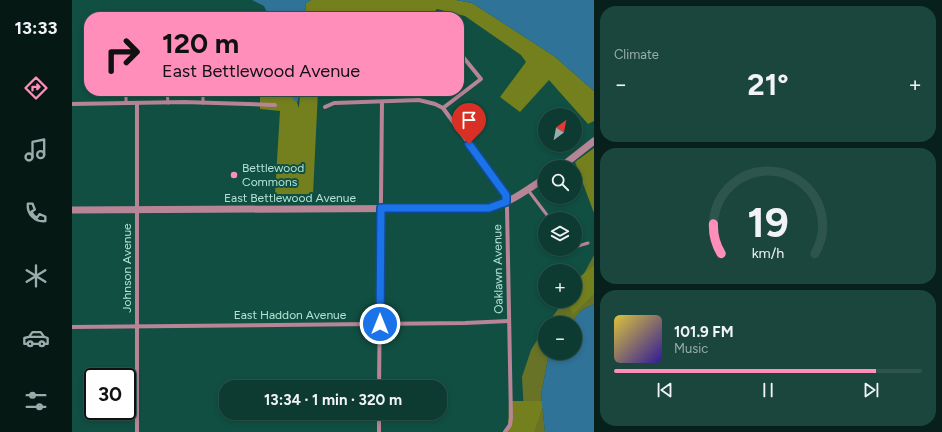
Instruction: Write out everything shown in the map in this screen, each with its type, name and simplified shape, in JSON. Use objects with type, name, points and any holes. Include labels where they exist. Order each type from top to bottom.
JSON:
[{"type":"street","points":[[464,58],[481,79],[464,92]]},
{"type":"street","points":[[443,108],[459,96]]},
{"type":"street","name":"Oaklawn Avenue","points":[[382,102],[419,100],[439,105],[443,108],[506,195],[511,418],[510,425],[506,431]]},
{"type":"street","points":[[325,107],[334,103],[382,102],[379,380]]},
{"type":"street","name":"Johnson Avenue","points":[[137,103],[137,432]]},
{"type":"street","points":[[72,104],[203,103],[275,105]]},
{"type":"street","points":[[570,160],[594,141]]},
{"type":"street","name":"East Bettlewood Avenue","points":[[72,210],[489,208],[506,202],[538,183]]},
{"type":"street","name":"East Haddon Avenue","points":[[72,327],[137,325],[465,323],[509,321]]},
{"type":"street","points":[[379,420],[379,432]]},
{"type":"lane","points":[[126,96],[126,104]]},
{"type":"lane","points":[[167,96],[168,103]]},
{"type":"lane","points":[[203,96],[203,103]]},
{"type":"lane","points":[[528,190],[545,212]]},
{"type":"lane","points":[[582,245],[588,243]]},
{"type":"green space","points":[[311,0],[456,0],[472,3],[554,56],[594,91],[594,121],[588,124],[582,117],[582,108],[574,108],[549,80],[520,112],[500,97],[526,62],[521,55],[464,16],[464,12],[449,12],[437,9],[434,12],[305,12],[306,3]]},
{"type":"green space","points":[[260,96],[295,96],[299,108],[300,96],[318,96],[313,194],[275,194],[280,111],[260,109]]},
{"type":"green space","points":[[594,148],[594,213],[582,181],[582,160],[578,160]]},
{"type":"green space","points":[[594,255],[594,304],[582,310],[577,316],[553,316],[559,308],[582,308],[582,277]]},
{"type":"green space","points":[[594,265],[594,294],[582,305],[582,275]]},
{"type":"green space","points":[[570,308],[579,308],[573,314]]},
{"type":"green space","points":[[538,338],[538,360],[548,360],[541,395],[545,432],[525,432],[522,377],[531,350]]},
{"type":"green space","points":[[509,401],[545,401],[534,432],[508,432]]},
{"type":"water","points":[[252,0],[311,0],[306,3],[305,12],[267,12],[264,6]]},
{"type":"water","points":[[456,0],[594,0],[594,91],[554,56],[472,3]]},
{"type":"water","points":[[291,96],[299,96],[298,102]]},
{"type":"water","points":[[594,304],[594,432],[545,432],[541,395],[548,360],[582,360],[582,316],[577,316],[582,310]]},
{"type":"place","name":"Bettlewood Commons","points":[[234,175]]},
{"type":"route","points":[[380,324],[381,208],[489,208],[506,202],[506,195],[469,144]]}]
